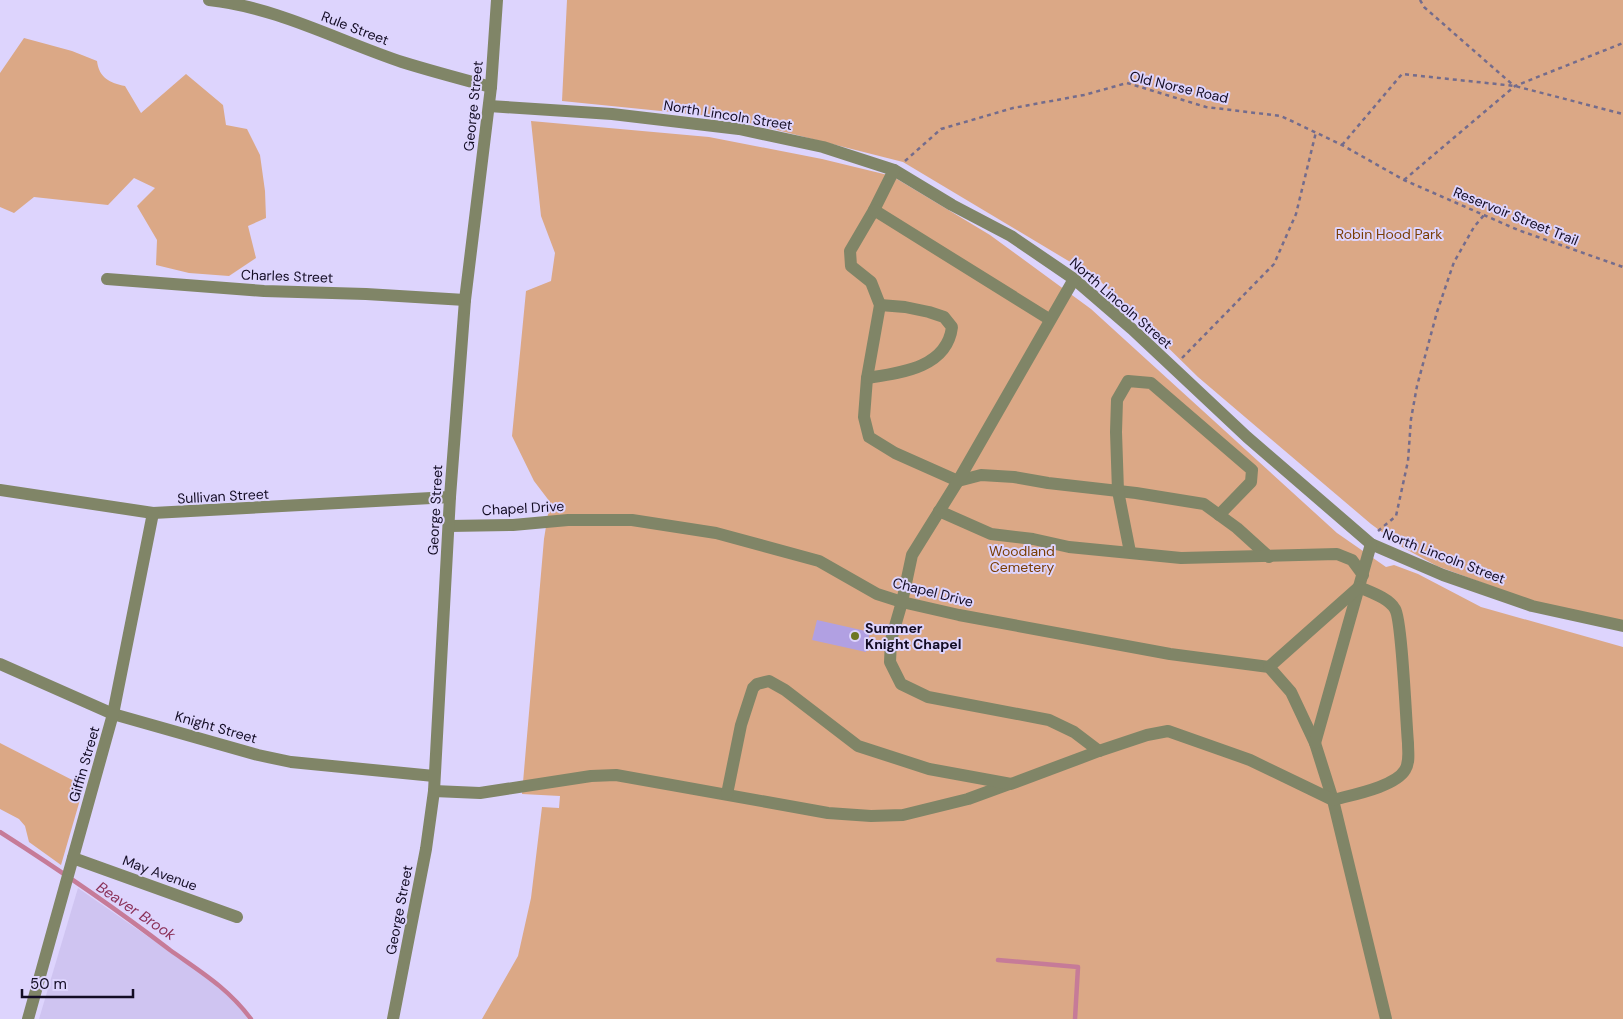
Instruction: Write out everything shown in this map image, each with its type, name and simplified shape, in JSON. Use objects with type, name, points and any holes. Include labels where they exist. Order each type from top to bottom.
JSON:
[{"type":"street","name":"Rule Street","points":[[209,0],[235,2],[318,30],[402,62],[491,87]]},
{"type":"street","name":"George Street","points":[[393,1019],[426,849],[434,790],[450,497],[465,300],[489,106],[497,0]]},
{"type":"street","name":"North Lincoln Street","points":[[489,106],[612,114],[739,129],[823,147],[894,170],[952,206],[1011,236],[1074,279],[1247,437],[1371,544],[1443,575],[1532,606],[1623,626]]},
{"type":"street","points":[[894,170],[874,210],[850,251],[851,266],[871,282],[880,305],[866,378],[864,417],[869,437],[895,453],[958,481],[981,476],[1014,477],[1204,504],[1238,528],[1269,557]]},
{"type":"street","points":[[874,210],[1050,319]]},
{"type":"street","name":"Charles Street","points":[[108,279],[264,291],[366,294],[465,300]]},
{"type":"street","points":[[1074,279],[958,481],[912,555],[902,602],[891,640],[890,662],[901,684],[928,697],[1049,720],[1074,732],[1099,751]]},
{"type":"street","points":[[866,378],[900,373],[929,361],[943,353],[950,340],[952,327],[944,317],[905,306],[880,305]]},
{"type":"street","points":[[1130,552],[1118,491],[1116,432],[1117,400],[1128,381],[1151,383],[1252,470],[1251,482],[1219,515]]},
{"type":"street","name":"Sullivan Street","points":[[0,490],[153,513],[450,497]]},
{"type":"street","points":[[434,790],[480,793],[591,776],[616,775],[828,812],[871,816],[903,815],[968,799],[1099,751],[1147,736],[1168,732],[1250,760],[1333,800],[1398,779],[1405,770],[1408,760],[1396,610],[1361,581],[1352,560],[1337,554],[1180,558],[1069,547],[1032,539],[991,534],[939,511]]},
{"type":"street","name":"Giffin Street","points":[[28,1019],[113,714],[153,513]]},
{"type":"street","name":"Chapel Drive","points":[[449,526],[514,525],[568,520],[632,520],[716,533],[820,561],[877,594],[902,602],[959,615],[1170,654],[1269,667]]},
{"type":"street","points":[[1315,743],[1371,544]]},
{"type":"street","points":[[1361,581],[1269,667],[1291,692],[1315,743],[1333,800],[1386,1019]]},
{"type":"street","name":"Knight Street","points":[[0,664],[113,714],[292,762],[434,776]]},
{"type":"street","points":[[727,794],[741,725],[753,688],[757,684],[769,681],[785,690],[858,746],[930,768],[1011,784]]},
{"type":"street","name":"May Avenue","points":[[72,864],[237,917]]},
{"type":"path","points":[[1420,0],[1424,7],[1515,86]]},
{"type":"path","points":[[1404,180],[1515,86],[1623,43]]},
{"type":"path","points":[[1342,145],[1402,74],[1515,86],[1623,114]]},
{"type":"path","name":"Old Norse Road","points":[[894,170],[941,129],[1013,108],[1084,95],[1127,82],[1206,107],[1281,116],[1342,145],[1404,180]]},
{"type":"path","points":[[1170,366],[1185,356],[1274,264],[1296,214],[1316,132]]},
{"type":"path","name":"Reservoir Street Trail","points":[[1404,180],[1518,230],[1623,267]]},
{"type":"path","points":[[1371,544],[1378,531],[1396,516],[1408,461],[1411,418],[1417,386],[1436,312],[1454,262],[1474,227],[1484,215]]},
{"type":"shaded area","points":[[78,888],[209,979],[238,1005],[248,1019],[39,1019]]},
{"type":"green space","name":"Robin Hood Park","points":[[567,0],[1623,0],[1623,628],[1534,602],[1437,566],[1402,547],[1371,524],[1198,377],[1097,278],[903,162],[730,118],[562,101]]},
{"type":"green space","points":[[24,38],[72,51],[97,61],[100,72],[106,79],[125,86],[141,113],[186,74],[223,105],[226,125],[247,129],[260,155],[265,191],[266,218],[248,226],[256,258],[229,276],[189,273],[156,265],[157,240],[137,206],[155,188],[134,178],[108,205],[34,197],[14,213],[0,207],[0,73]]},
{"type":"green space","name":"Woodland Cemetery","points":[[531,121],[709,137],[822,159],[892,176],[990,235],[1091,309],[1337,533],[1386,567],[1394,565],[1418,574],[1481,607],[1623,647],[1623,1019],[482,1019],[518,956],[531,898],[542,807],[559,808],[560,796],[522,794],[544,539],[550,502],[534,481],[512,436],[526,291],[551,281],[555,253],[541,216]]},
{"type":"green space","points":[[0,743],[84,786],[61,865],[29,842],[25,826],[19,819],[0,809]]},
{"type":"building","points":[[817,620],[870,632],[866,652],[812,640]]},
{"type":"waterway","name":"Beaver Brook","points":[[0,832],[86,889],[203,973],[233,998],[251,1019]]},
{"type":"waterway","points":[[998,960],[1078,967],[1075,1019]]},
{"type":"place","name":"Summer Knight Chapel","points":[[855,636]]}]
